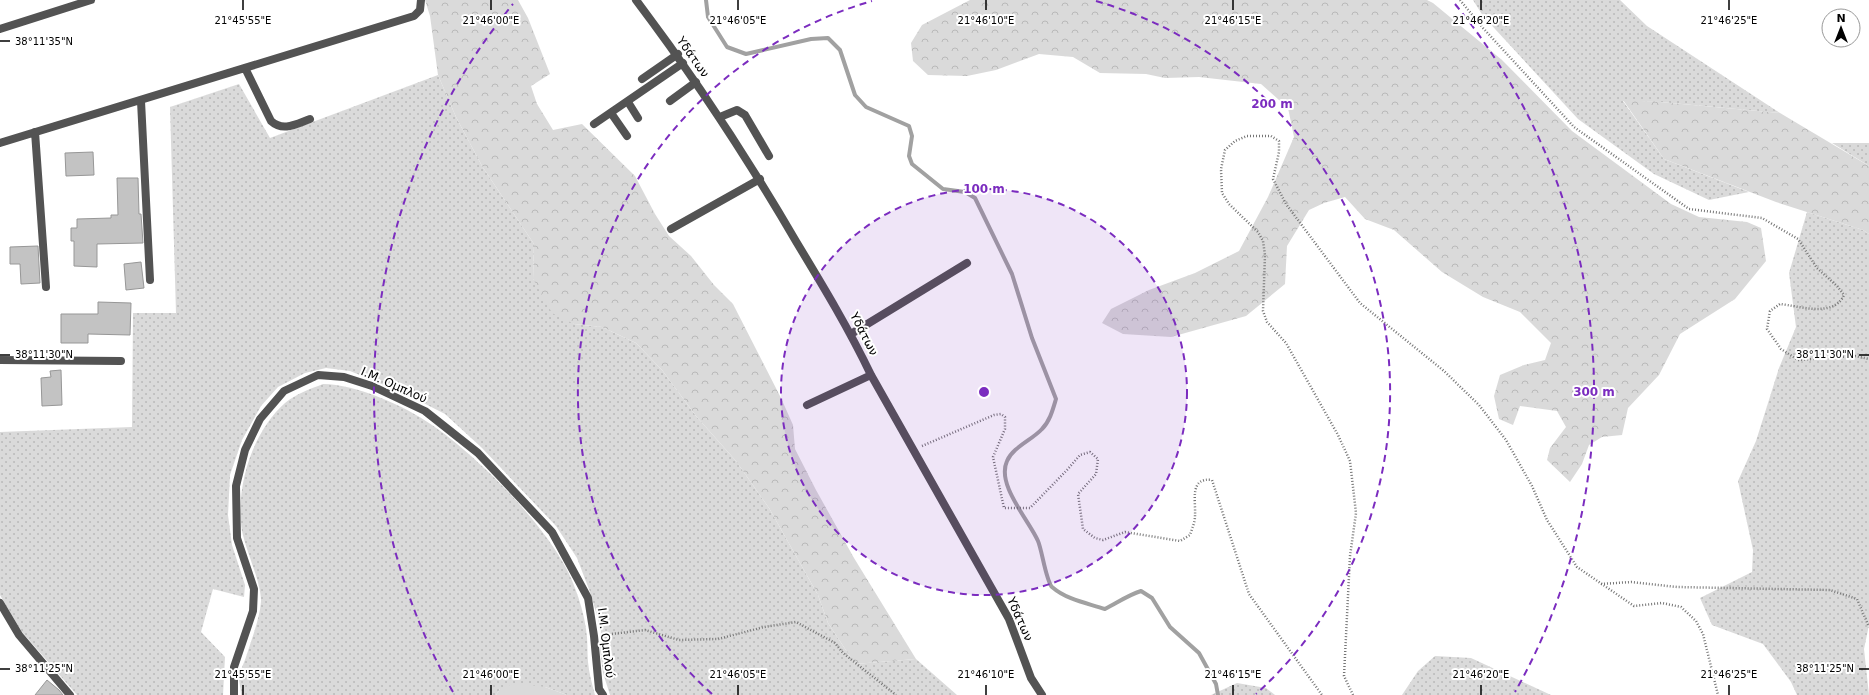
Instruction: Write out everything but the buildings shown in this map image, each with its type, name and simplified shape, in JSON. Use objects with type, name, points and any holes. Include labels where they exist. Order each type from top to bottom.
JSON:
[{"type":"street","points":[[0,29],[91,0]]},
{"type":"street","points":[[0,143],[414,16],[420,10],[420,0]]},
{"type":"street","name":"Υδάτων","points":[[636,0],[678,54],[760,179],[851,334],[871,375],[1009,619],[1031,678],[1042,695]]},
{"type":"street","points":[[642,79],[678,54]]},
{"type":"street","points":[[594,124],[683,63]]},
{"type":"street","points":[[245,68],[271,121],[277,126],[286,127],[310,119]]},
{"type":"street","points":[[670,101],[696,82]]},
{"type":"street","points":[[141,101],[150,280]]},
{"type":"street","points":[[628,102],[638,118]]},
{"type":"street","points":[[720,118],[737,110],[745,115],[769,156]]},
{"type":"street","points":[[611,113],[627,136]]},
{"type":"street","points":[[35,132],[46,287]]},
{"type":"street","points":[[671,229],[760,179]]},
{"type":"street","points":[[851,334],[967,263]]},
{"type":"street","points":[[0,360],[121,361]]},
{"type":"street","name":"Ι.Μ. Ομπλού","points":[[234,695],[234,667],[253,611],[254,589],[237,538],[236,486],[245,450],[260,419],[284,390],[318,375],[344,377],[372,386],[425,411],[478,453],[552,532],[588,598],[594,636],[599,689],[603,695]]},
{"type":"street","points":[[807,405],[871,375]]},
{"type":"street","points":[[0,603],[19,635],[70,695]]},
{"type":"path","points":[[1460,0],[1483,28],[1574,127],[1676,200],[1689,209],[1762,218],[1798,239],[1817,268],[1837,286],[1844,295],[1842,300],[1832,307],[1813,309],[1780,304],[1770,312],[1766,329],[1781,349],[1798,360],[1856,356],[1869,359]]},
{"type":"path","points":[[1353,695],[1344,676],[1350,556],[1356,513],[1350,462],[1338,435],[1286,343],[1267,322],[1263,311],[1266,255],[1263,241],[1258,232],[1229,204],[1222,193],[1221,169],[1225,150],[1235,141],[1247,136],[1271,136],[1279,141],[1279,152],[1273,179],[1286,204],[1360,303],[1444,371],[1479,405],[1506,440],[1532,486],[1547,520],[1576,567],[1634,606],[1662,603],[1681,607],[1696,621],[1703,634],[1718,695]]},
{"type":"path","points":[[914,449],[994,415],[1001,414],[1005,417],[1005,429],[993,457],[1004,508],[1030,508],[1080,455],[1090,452],[1098,459],[1096,474],[1078,494],[1083,528],[1095,538],[1103,540],[1125,532],[1180,541],[1190,535],[1195,518],[1195,491],[1199,482],[1204,479],[1212,480],[1249,594],[1322,695]]},
{"type":"path","points":[[1601,584],[1631,582],[1677,587],[1830,590],[1857,599],[1869,627]]},
{"type":"path","points":[[594,636],[645,630],[679,640],[718,639],[764,627],[796,622],[835,643],[843,653],[896,695]]},
{"type":"green space","points":[[425,0],[518,0],[528,18],[550,74],[531,86],[537,104],[553,130],[582,124],[635,176],[655,214],[669,236],[691,256],[714,285],[733,304],[781,398],[793,425],[795,449],[816,490],[854,558],[916,659],[855,664],[828,623],[818,595],[769,508],[736,461],[696,416],[662,370],[636,343],[602,327],[574,324],[552,313],[533,279],[534,244],[482,166],[456,117],[438,75],[430,16]]},
{"type":"green space","points":[[970,0],[1427,0],[1433,3],[1502,60],[1572,131],[1671,204],[1699,217],[1747,222],[1761,228],[1766,261],[1735,299],[1680,334],[1659,375],[1628,408],[1622,435],[1602,437],[1589,445],[1582,464],[1570,482],[1547,460],[1550,448],[1566,427],[1557,411],[1520,406],[1513,425],[1499,419],[1494,396],[1500,375],[1524,365],[1545,360],[1551,343],[1520,312],[1483,297],[1442,272],[1394,230],[1365,219],[1345,197],[1324,203],[1309,210],[1287,246],[1285,284],[1246,316],[1171,337],[1123,334],[1102,323],[1111,309],[1149,290],[1195,273],[1239,251],[1268,197],[1294,137],[1288,108],[1261,84],[1199,77],[1165,78],[1146,74],[1100,73],[1073,57],[1039,54],[996,70],[967,76],[928,75],[913,61],[911,43],[922,25]]},
{"type":"green space","points":[[1473,0],[1620,0],[1647,26],[1780,113],[1660,102],[1623,101],[1664,159],[1749,192],[1709,200],[1654,174],[1578,119],[1483,16]]},
{"type":"green space","points":[[438,75],[456,117],[482,166],[534,244],[533,279],[574,324],[602,327],[636,343],[662,370],[696,416],[736,461],[769,508],[818,595],[828,623],[855,664],[916,659],[957,695],[610,695],[603,673],[600,650],[601,629],[590,592],[577,558],[556,526],[482,448],[445,414],[404,393],[350,371],[326,368],[305,373],[278,387],[261,406],[242,440],[230,475],[228,515],[232,545],[245,585],[244,597],[213,589],[201,632],[225,657],[223,695],[77,695],[22,632],[0,595],[0,432],[132,427],[133,313],[176,313],[170,107],[239,84],[270,138]]},
{"type":"green space","points":[[1623,100],[1780,113],[1869,166],[1869,234],[1863,230],[1776,202],[1664,159]]},
{"type":"green space","points":[[1832,143],[1869,143],[1869,166]]},
{"type":"green space","points":[[1807,212],[1863,230],[1869,234],[1869,625],[1864,649],[1869,695],[1797,695],[1791,682],[1763,644],[1712,625],[1700,598],[1752,572],[1753,550],[1738,481],[1756,441],[1779,368],[1796,327],[1789,273]]},
{"type":"green space","points":[[323,384],[350,388],[380,397],[421,418],[451,439],[472,457],[514,499],[552,545],[566,567],[575,588],[582,608],[585,624],[588,666],[595,695],[567,695],[545,687],[500,689],[496,695],[241,695],[239,677],[240,672],[255,629],[261,601],[259,585],[242,531],[240,514],[241,497],[248,462],[263,429],[273,415],[285,403],[294,397]]},
{"type":"green space","points":[[1435,656],[1471,658],[1551,695],[1402,695],[1418,671]]},
{"type":"green space","points":[[515,683],[545,687],[567,695],[496,695],[500,689]]},
{"type":"green space","points":[[1237,683],[1266,688],[1275,695],[1211,695]]},
{"type":"waterway","points":[[706,0],[708,17],[727,47],[746,54],[811,39],[828,38],[840,50],[855,95],[866,107],[909,126],[912,136],[909,156],[912,164],[943,189],[965,192],[975,198],[1012,274],[1032,338],[1056,399],[1051,415],[1045,426],[1010,456],[1005,470],[1006,481],[1015,502],[1038,541],[1050,584],[1064,595],[1105,609],[1141,591],[1152,598],[1170,627],[1199,653],[1216,684],[1218,695]]}]
